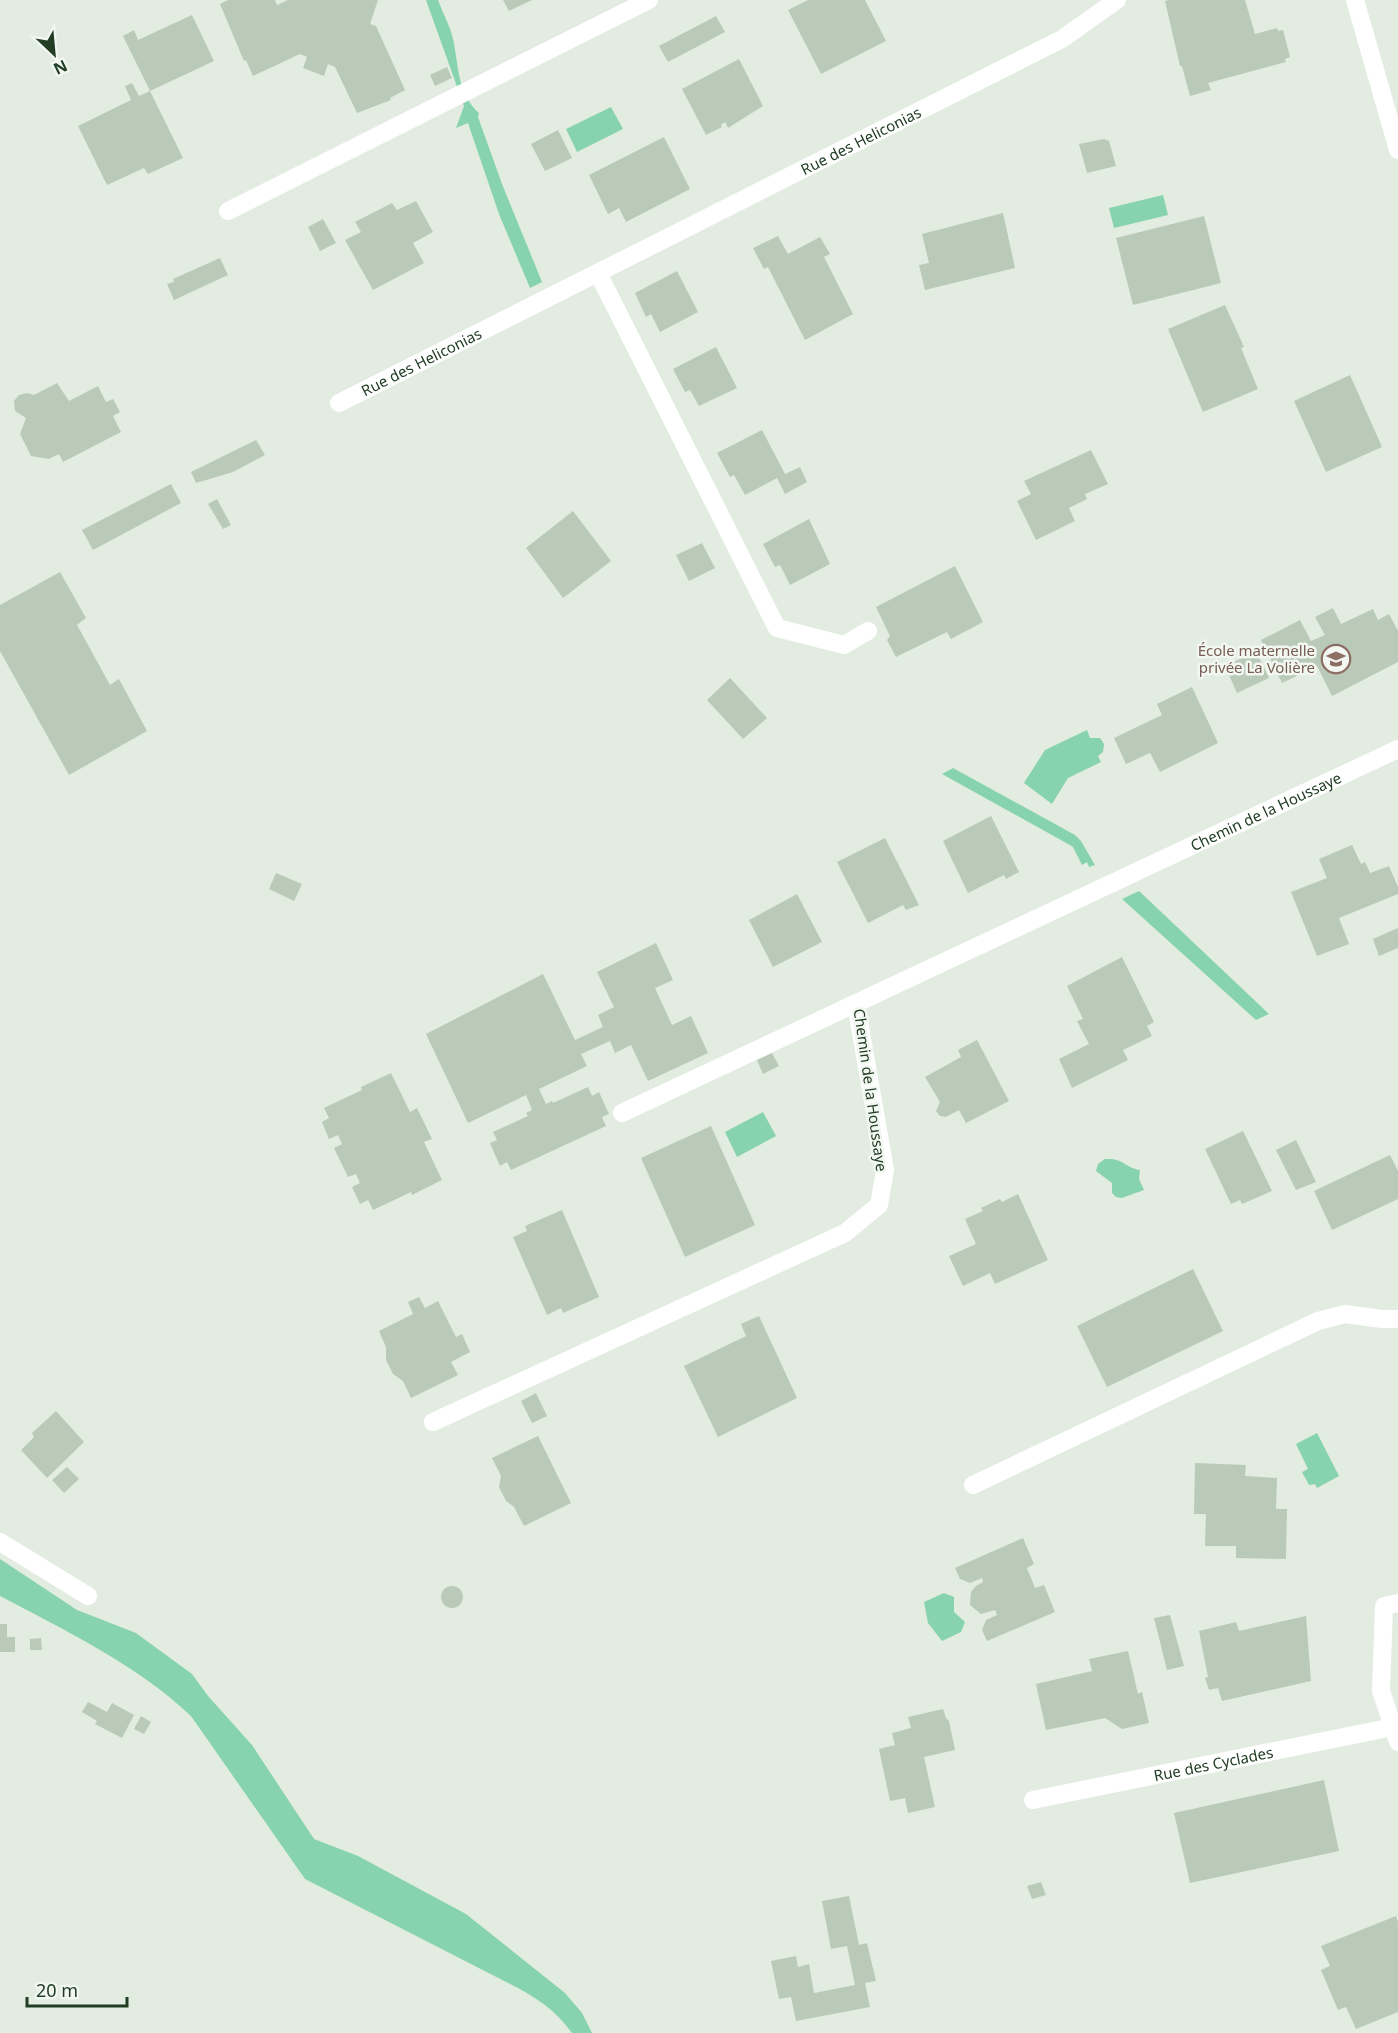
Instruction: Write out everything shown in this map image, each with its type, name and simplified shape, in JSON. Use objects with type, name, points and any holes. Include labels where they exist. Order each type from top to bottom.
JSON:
[{"type":"street","points":[[228,211],[453,99],[629,5],[649,0]]},
{"type":"street","name":"Rue des Heliconias","points":[[339,403],[1062,39],[1117,0]]},
{"type":"street","points":[[1355,0],[1398,150]]},
{"type":"street","points":[[598,273],[777,628],[844,645],[868,631]]},
{"type":"street","name":"Chemin de la Houssaye","points":[[433,1422],[845,1233],[879,1206],[885,1170],[856,1004],[1398,749]]},
{"type":"street","points":[[622,1113],[856,1004]]},
{"type":"street","points":[[973,1485],[1318,1321],[1346,1314],[1398,1319]]},
{"type":"street","points":[[0,1542],[88,1596]]},
{"type":"street","name":"Rue des Cyclades","points":[[1033,1800],[1396,1735],[1381,1691],[1384,1606],[1398,1603]]},
{"type":"shaded area","points":[[426,0],[438,0],[453,38],[463,90],[479,113],[478,117],[502,184],[542,282],[530,288],[499,214],[468,123],[456,128],[464,106]]},
{"type":"shaded area","points":[[611,107],[623,129],[577,152],[566,129]]},
{"type":"shaded area","points":[[1163,195],[1168,215],[1114,228],[1109,208]]},
{"type":"shaded area","points":[[1087,730],[1090,738],[1100,738],[1104,744],[1103,752],[1098,756],[1101,762],[1068,778],[1052,804],[1024,783],[1045,750]]},
{"type":"shaded area","points":[[953,768],[1075,835],[1095,865],[1089,867],[1087,862],[1082,865],[1073,847],[942,774]]},
{"type":"shaded area","points":[[1139,891],[1269,1014],[1256,1020],[1122,899]]},
{"type":"shaded area","points":[[763,1112],[776,1136],[737,1157],[725,1132]]},
{"type":"shaded area","points":[[1105,1159],[1120,1161],[1140,1170],[1139,1179],[1144,1190],[1122,1198],[1116,1197],[1112,1193],[1112,1183],[1096,1171],[1098,1164]]},
{"type":"shaded area","points":[[1317,1433],[1339,1476],[1317,1488],[1315,1484],[1309,1485],[1302,1472],[1308,1469],[1296,1444]]},
{"type":"shaded area","points":[[0,1559],[77,1610],[136,1633],[192,1674],[208,1696],[252,1745],[314,1839],[358,1856],[466,1914],[565,1993],[582,2013],[592,2033],[572,2033],[541,2002],[518,1988],[305,1879],[191,1716],[170,1697],[124,1664],[0,1596]]},
{"type":"shaded area","points":[[944,1593],[954,1597],[954,1612],[965,1622],[961,1632],[942,1641],[928,1623],[924,1602]]},
{"type":"building","points":[[228,0],[275,0],[277,5],[288,0],[378,0],[370,24],[376,26],[405,90],[390,98],[391,100],[357,113],[335,67],[328,64],[324,76],[303,68],[307,57],[300,54],[253,76],[246,60],[244,61],[220,4]]},
{"type":"building","points":[[503,0],[532,0],[509,11]]},
{"type":"building","points":[[808,0],[865,0],[886,41],[821,74],[788,10]]},
{"type":"building","points":[[1245,0],[1255,34],[1277,28],[1278,31],[1283,30],[1290,57],[1285,59],[1286,62],[1208,83],[1211,90],[1190,96],[1182,66],[1180,66],[1165,1]]},
{"type":"building","points":[[192,15],[214,61],[150,91],[123,36],[134,30],[138,40]]},
{"type":"building","points":[[716,16],[725,32],[668,62],[659,46]]},
{"type":"building","points":[[739,59],[763,106],[728,128],[725,122],[721,125],[722,127],[706,135],[682,89]]},
{"type":"building","points":[[447,67],[452,78],[435,86],[430,75]]},
{"type":"building","points":[[132,83],[139,96],[150,91],[183,158],[148,174],[144,168],[107,185],[78,126],[131,100],[125,86]]},
{"type":"building","points":[[558,130],[572,158],[545,171],[531,144]]},
{"type":"building","points":[[664,137],[690,189],[626,222],[619,208],[608,214],[589,175]]},
{"type":"building","points":[[1104,139],[1109,141],[1116,166],[1087,173],[1079,144]]},
{"type":"building","points":[[416,201],[433,232],[413,243],[424,263],[373,290],[345,240],[361,232],[355,222],[392,203],[397,210]]},
{"type":"building","points":[[1003,213],[1015,268],[925,290],[919,265],[929,263],[922,234]]},
{"type":"building","points":[[1204,216],[1221,283],[1133,305],[1116,238]]},
{"type":"building","points":[[323,219],[336,243],[320,251],[308,227]]},
{"type":"building","points":[[778,236],[788,254],[820,237],[830,254],[824,257],[853,314],[805,340],[768,267],[764,269],[753,248]]},
{"type":"building","points":[[220,258],[228,275],[174,300],[167,284],[174,282],[173,279]]},
{"type":"building","points":[[677,271],[698,312],[660,332],[651,314],[646,317],[635,293]]},
{"type":"building","points":[[1225,305],[1244,347],[1241,348],[1258,389],[1203,412],[1168,329]]},
{"type":"building","points":[[716,347],[737,388],[699,406],[690,390],[685,392],[673,369]]},
{"type":"building","points":[[1350,375],[1382,447],[1326,472],[1294,401]]},
{"type":"building","points":[[57,383],[69,401],[98,386],[106,402],[113,399],[120,412],[113,416],[121,432],[63,462],[59,454],[49,459],[31,456],[20,434],[26,418],[15,411],[14,401],[19,395],[27,393],[34,395]]},
{"type":"building","points":[[762,430],[785,474],[800,467],[807,482],[785,494],[777,478],[745,495],[734,475],[730,477],[717,453]]},
{"type":"building","points":[[256,440],[265,455],[233,472],[196,483],[191,472]]},
{"type":"building","points":[[1091,450],[1108,484],[1085,494],[1087,499],[1069,508],[1075,521],[1036,540],[1017,501],[1031,494],[1024,481]]},
{"type":"building","points":[[171,484],[181,503],[93,550],[82,530]]},
{"type":"building","points":[[217,499],[231,525],[223,529],[208,504]]},
{"type":"building","points":[[573,511],[611,561],[563,598],[526,548]]},
{"type":"building","points":[[809,519],[830,564],[790,585],[780,565],[775,567],[763,544]]},
{"type":"building","points":[[702,543],[715,568],[689,581],[676,555]]},
{"type":"building","points":[[955,566],[983,622],[951,639],[947,632],[896,657],[887,640],[890,636],[876,607]]},
{"type":"building","points":[[60,572],[86,618],[77,625],[110,685],[119,679],[147,731],[69,775],[0,651],[0,605]]},
{"type":"building","points":[[1333,608],[1341,624],[1373,609],[1378,620],[1389,614],[1398,631],[1398,662],[1332,696],[1317,666],[1282,683],[1261,640],[1300,620],[1311,641],[1325,635],[1315,617]]},
{"type":"building","points":[[1256,651],[1269,678],[1237,693],[1225,666]]},
{"type":"building","points":[[730,678],[767,718],[743,739],[707,700]]},
{"type":"building","points":[[1192,687],[1218,743],[1160,772],[1150,753],[1126,764],[1114,738],[1162,715],[1157,704]]},
{"type":"building","points":[[991,816],[1019,872],[1006,879],[1004,875],[968,893],[943,841]]},
{"type":"building","points":[[885,838],[919,905],[906,910],[903,905],[868,923],[837,862]]},
{"type":"building","points":[[1352,845],[1361,864],[1365,862],[1370,873],[1389,866],[1398,887],[1398,894],[1339,918],[1349,944],[1317,956],[1291,892],[1327,878],[1319,859]]},
{"type":"building","points":[[276,873],[302,884],[294,901],[269,889]]},
{"type":"building","points":[[797,894],[822,942],[773,967],[749,920]]},
{"type":"building","points":[[1398,928],[1398,948],[1379,956],[1373,939]]},
{"type":"building","points":[[656,943],[673,980],[655,988],[672,1025],[691,1016],[708,1053],[648,1081],[631,1045],[615,1053],[610,1041],[581,1054],[587,1066],[539,1089],[546,1104],[588,1087],[592,1096],[599,1092],[609,1114],[602,1117],[606,1126],[511,1170],[507,1162],[500,1166],[490,1143],[497,1140],[493,1132],[528,1116],[526,1113],[532,1110],[526,1095],[468,1123],[426,1034],[543,974],[575,1040],[603,1027],[598,1015],[614,1007],[597,972]]},
{"type":"building","points":[[1122,957],[1154,1022],[1147,1026],[1152,1036],[1123,1050],[1128,1060],[1072,1088],[1059,1059],[1089,1044],[1077,1021],[1083,1019],[1067,986]]},
{"type":"building","points":[[977,1040],[1009,1101],[966,1123],[959,1110],[946,1117],[940,1116],[936,1111],[940,1102],[925,1077],[961,1057],[958,1050]]},
{"type":"building","points":[[772,1053],[779,1066],[763,1074],[757,1060]]},
{"type":"building","points":[[391,1073],[410,1112],[417,1108],[432,1139],[424,1142],[442,1180],[373,1210],[368,1200],[360,1204],[352,1187],[360,1183],[356,1174],[348,1177],[334,1148],[342,1144],[338,1135],[329,1139],[322,1122],[329,1118],[324,1108]]},
{"type":"building","points":[[711,1126],[755,1225],[685,1257],[641,1158]]},
{"type":"building","points":[[1243,1131],[1272,1191],[1242,1204],[1240,1200],[1231,1204],[1205,1149]]},
{"type":"building","points":[[1296,1140],[1316,1182],[1296,1190],[1276,1150]]},
{"type":"building","points":[[1390,1155],[1398,1171],[1398,1199],[1332,1230],[1314,1191]]},
{"type":"building","points":[[1018,1194],[1048,1260],[995,1284],[990,1273],[963,1286],[949,1256],[976,1244],[965,1219],[983,1211],[981,1208],[1000,1199],[1002,1202]]},
{"type":"building","points":[[562,1210],[599,1297],[563,1313],[561,1308],[547,1315],[513,1237],[527,1231],[525,1226]]},
{"type":"building","points":[[1193,1269],[1223,1331],[1107,1387],[1077,1326]]},
{"type":"building","points":[[419,1297],[425,1308],[438,1301],[456,1337],[462,1334],[470,1352],[451,1362],[458,1375],[411,1398],[403,1381],[393,1374],[386,1360],[386,1347],[379,1331],[413,1314],[408,1302]]},
{"type":"building","points":[[759,1316],[797,1398],[718,1437],[684,1366],[746,1336],[741,1324]]},
{"type":"building","points":[[536,1393],[547,1416],[532,1423],[521,1401]]},
{"type":"building","points":[[56,1411],[84,1442],[47,1478],[21,1450],[34,1437],[32,1433]]},
{"type":"building","points":[[538,1436],[571,1503],[524,1526],[514,1507],[506,1501],[499,1487],[501,1476],[492,1458]]},
{"type":"building","points":[[1195,1463],[1246,1465],[1245,1476],[1277,1478],[1276,1509],[1287,1509],[1286,1559],[1236,1558],[1236,1546],[1205,1546],[1206,1514],[1194,1514]]},
{"type":"building","points":[[67,1467],[79,1479],[64,1493],[52,1480]]},
{"type":"building","points":[[1023,1538],[1034,1564],[1027,1568],[1035,1588],[1044,1585],[1055,1612],[987,1641],[982,1630],[986,1620],[997,1615],[995,1610],[981,1614],[970,1605],[971,1592],[983,1582],[982,1578],[970,1583],[960,1579],[955,1568]]},
{"type":"building","points":[[452,1586],[462,1593],[463,1597],[456,1607],[452,1608],[442,1601],[441,1597],[448,1587]]},
{"type":"building","points":[[1170,1615],[1184,1666],[1167,1670],[1154,1618]]},
{"type":"building","points":[[1306,1616],[1311,1681],[1222,1701],[1218,1688],[1209,1690],[1205,1678],[1208,1677],[1199,1631],[1236,1622],[1239,1631]]},
{"type":"building","points":[[0,1624],[7,1624],[7,1637],[15,1637],[15,1652],[0,1652]]},
{"type":"building","points":[[41,1638],[42,1650],[30,1650],[30,1639]]},
{"type":"building","points":[[1128,1651],[1138,1694],[1142,1692],[1149,1723],[1122,1729],[1105,1718],[1046,1730],[1036,1684],[1092,1671],[1089,1659]]},
{"type":"building","points":[[88,1702],[107,1712],[112,1703],[134,1715],[122,1738],[95,1724],[97,1721],[82,1712]]},
{"type":"building","points":[[943,1709],[949,1721],[955,1750],[924,1757],[935,1807],[908,1813],[905,1798],[890,1801],[879,1749],[895,1745],[892,1733],[911,1728],[908,1717]]},
{"type":"building","points":[[141,1716],[151,1722],[144,1734],[134,1729]]},
{"type":"building","points":[[1324,1780],[1339,1851],[1190,1883],[1174,1813]]},
{"type":"building","points":[[1041,1882],[1046,1895],[1032,1899],[1027,1886]]},
{"type":"building","points":[[849,1896],[859,1945],[867,1943],[876,1981],[865,1983],[870,2007],[796,2021],[791,1997],[779,1999],[771,1961],[796,1956],[798,1967],[809,1964],[814,1993],[855,1985],[847,1946],[831,1949],[822,1901]]},
{"type":"building","points":[[1396,1916],[1398,1922],[1398,2012],[1356,2029],[1346,2007],[1338,2010],[1321,1970],[1330,1966],[1321,1946]]},
{"type":"place","name":"École maternelle privée La Volière","points":[[1336,659]]}]
